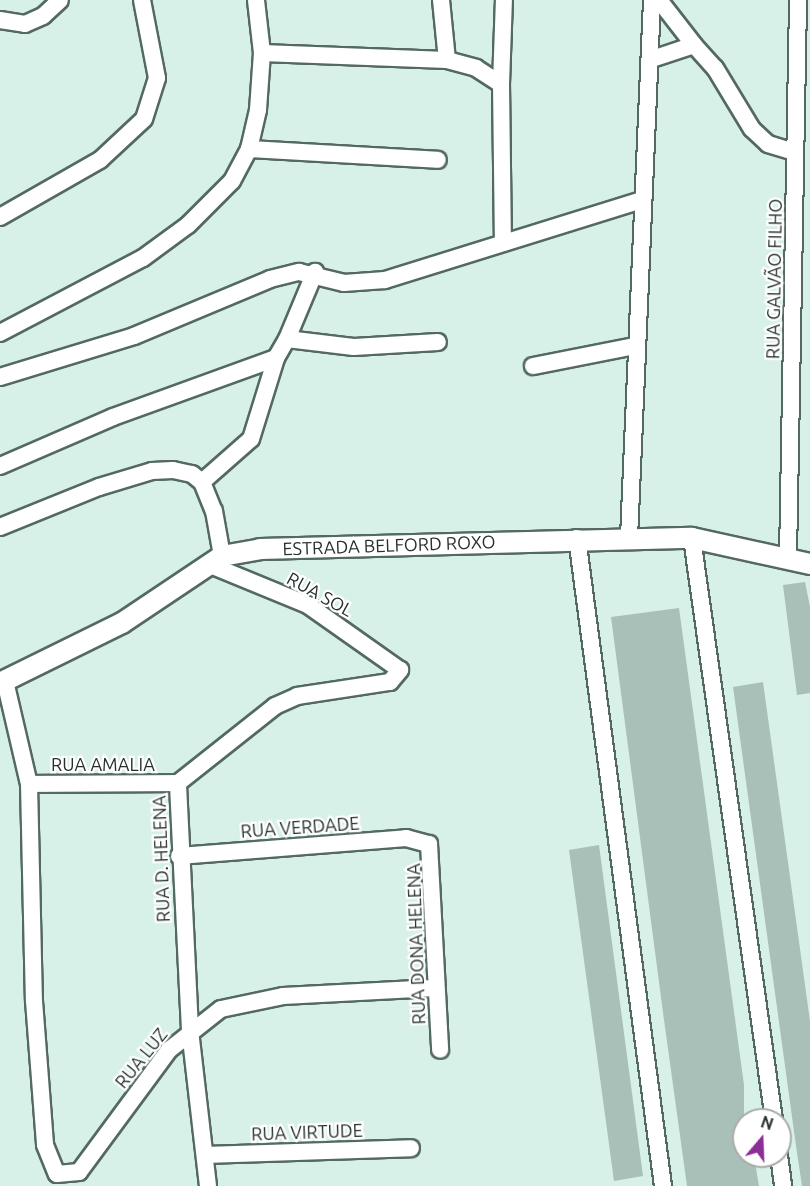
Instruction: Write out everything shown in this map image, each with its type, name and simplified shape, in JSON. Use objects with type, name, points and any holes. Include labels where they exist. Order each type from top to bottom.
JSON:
[{"type":"street","points":[[0,20],[25,24],[43,16],[60,0]]},
{"type":"street","points":[[4,208],[100,160],[144,119],[157,78],[142,0]]},
{"type":"street","points":[[0,333],[143,258],[212,203],[232,181],[249,149],[258,110],[262,53],[256,0]]},
{"type":"street","points":[[441,0],[447,60]]},
{"type":"street","points":[[503,243],[501,84],[504,0]]},
{"type":"street","points":[[629,538],[642,200],[652,59],[652,0]]},
{"type":"street","points":[[659,0],[715,68],[752,129],[768,144],[795,152]]},
{"type":"street","name":"RUA GALVÃO FILHO","points":[[788,558],[798,0]]},
{"type":"street","points":[[652,59],[694,45]]},
{"type":"street","points":[[262,53],[447,60],[476,68],[501,84]]},
{"type":"street","points":[[249,149],[438,160]]},
{"type":"street","points":[[0,377],[134,336],[270,279],[315,273],[344,284],[363,285],[420,272],[503,243],[642,200]]},
{"type":"street","points":[[202,482],[251,439],[276,358],[287,339],[315,273]]},
{"type":"street","points":[[287,339],[354,347],[438,342]]},
{"type":"street","points":[[533,366],[635,346]]},
{"type":"street","points":[[0,466],[113,417],[276,358]]},
{"type":"street","points":[[0,527],[152,471],[192,474],[202,482],[214,511],[215,560]]},
{"type":"street","points":[[577,538],[663,1186]]},
{"type":"street","name":"ESTRADA BELFORD ROXO","points":[[2,682],[122,623],[215,560],[260,549],[577,538],[692,538],[810,564]]},
{"type":"street","points":[[692,538],[772,1108]]},
{"type":"street","name":"RUA SOL","points":[[215,560],[308,605],[393,661],[400,675]]},
{"type":"street","name":"RUA D. HELENA","points":[[208,1186],[190,1030],[179,856],[178,783],[275,706],[297,696],[390,682],[400,675]]},
{"type":"street","points":[[2,682],[29,784]]},
{"type":"street","name":"RUA AMALIA","points":[[29,784],[178,783]]},
{"type":"street","name":"RUA LUZ","points":[[29,784],[34,1001],[50,1166],[57,1174],[79,1172],[150,1073],[190,1030],[221,1010],[248,1001],[435,988]]},
{"type":"street","name":"RUA VERDADE","points":[[179,856],[424,840]]},
{"type":"street","name":"RUA DONA HELENA","points":[[424,840],[432,849],[435,988],[440,1050]]},
{"type":"street","name":"RUA VIRTUDE","points":[[205,1155],[411,1148]]},
{"type":"street","points":[[781,1168],[783,1186]]},
{"type":"building","points":[[805,582],[810,607],[810,693],[797,695],[783,585]]},
{"type":"building","points":[[679,608],[744,1085],[744,1108],[732,1108],[732,1168],[756,1168],[759,1186],[687,1186],[611,617]]},
{"type":"building","points":[[763,682],[810,1021],[810,1186],[802,1186],[733,687]]},
{"type":"building","points":[[599,845],[643,1176],[614,1181],[569,850]]}]
